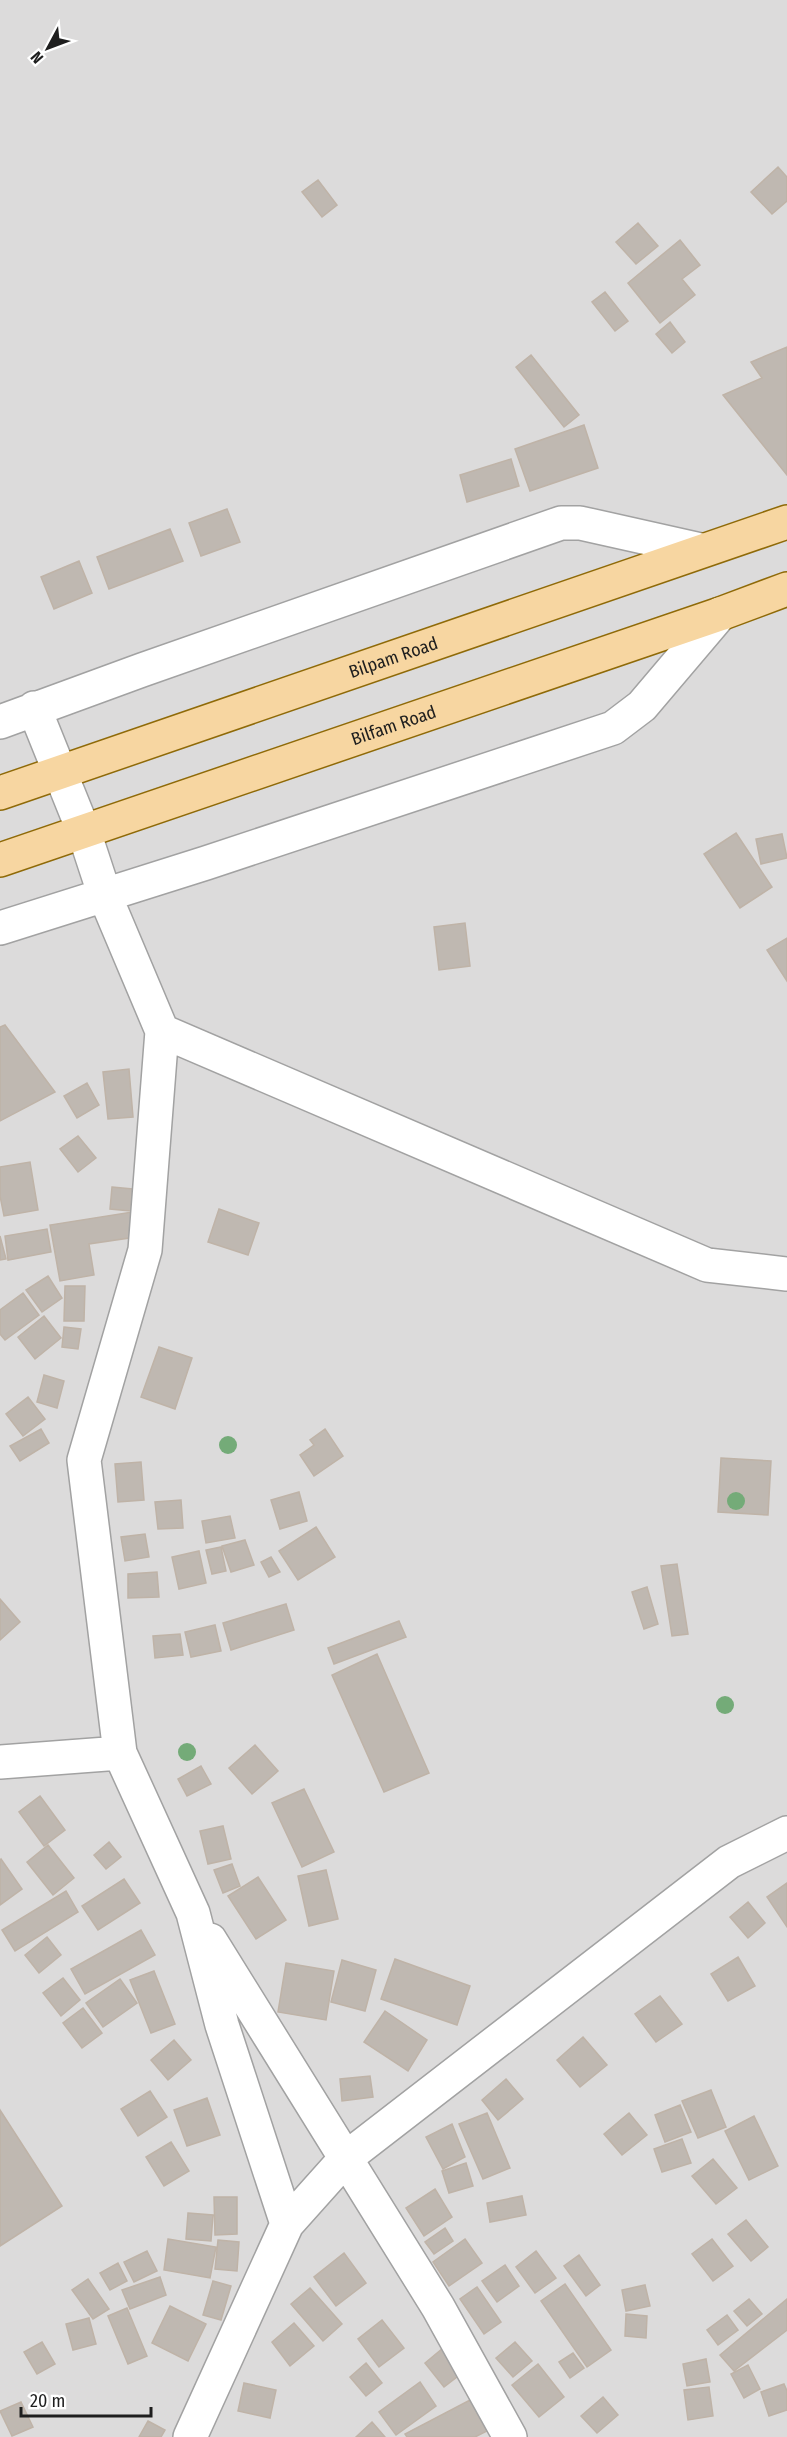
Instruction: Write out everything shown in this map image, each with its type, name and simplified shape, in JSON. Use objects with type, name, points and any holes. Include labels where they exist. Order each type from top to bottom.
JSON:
[{"type":"main road","name":"Bilpam Road","points":[[0,793],[787,522]]},
{"type":"main road","name":"Bilfam Road","points":[[0,860],[720,614],[787,589]]},
{"type":"street","points":[[0,722],[34,708],[561,524],[580,523],[701,550]]},
{"type":"street","points":[[0,928],[105,896],[613,728],[642,706],[720,614]]},
{"type":"street","points":[[34,708],[62,772],[105,896],[162,1031],[145,1250],[84,1460],[120,1753],[193,1913],[438,2307],[510,2437]]},
{"type":"street","points":[[162,1031],[707,1265],[787,1274]]},
{"type":"street","points":[[0,1762],[120,1753]]},
{"type":"street","points":[[190,2437],[287,2224],[346,2158],[729,1862],[787,1833]]},
{"type":"street","points":[[193,1913],[222,2025],[287,2224]]},
{"type":"shaded area","points":[[0,0],[787,0],[787,2437],[0,2437]]},
{"type":"building","points":[[778,167],[787,177],[787,201],[772,214],[751,192]]},
{"type":"building","points":[[318,180],[337,205],[322,217],[302,192]]},
{"type":"building","points":[[638,223],[658,246],[636,264],[616,242]]},
{"type":"building","points":[[680,240],[700,265],[682,279],[695,295],[660,323],[628,283]]},
{"type":"building","points":[[605,292],[628,321],[615,331],[592,302]]},
{"type":"building","points":[[670,322],[685,342],[672,353],[656,334]]},
{"type":"building","points":[[787,347],[787,475],[723,395],[762,378],[751,362]]},
{"type":"building","points":[[531,355],[579,415],[564,427],[516,367]]},
{"type":"building","points":[[584,425],[598,468],[530,491],[515,449]]},
{"type":"building","points":[[511,459],[519,486],[467,502],[460,475]]},
{"type":"building","points":[[227,509],[240,542],[201,556],[189,523]]},
{"type":"building","points":[[170,529],[183,561],[109,589],[97,557]]},
{"type":"building","points":[[79,561],[92,593],[54,609],[41,577]]},
{"type":"building","points":[[736,833],[772,887],[740,908],[704,854]]},
{"type":"building","points":[[782,834],[787,858],[761,864],[756,839]]},
{"type":"building","points":[[465,923],[470,966],[439,970],[434,927]]},
{"type":"building","points":[[787,938],[787,981],[767,950]]},
{"type":"building","points":[[5,1025],[55,1092],[0,1121],[0,1027]]},
{"type":"building","points":[[129,1069],[133,1117],[108,1119],[103,1072]]},
{"type":"building","points":[[87,1083],[99,1105],[77,1118],[64,1096]]},
{"type":"building","points":[[78,1136],[96,1158],[78,1172],[60,1149]]},
{"type":"building","points":[[30,1162],[38,1210],[4,1216],[0,1196],[0,1167]]},
{"type":"building","points":[[112,1187],[143,1190],[141,1212],[110,1209]]},
{"type":"building","points":[[219,1209],[259,1223],[248,1255],[208,1242]]},
{"type":"building","points":[[132,1212],[136,1237],[89,1244],[94,1275],[60,1281],[50,1225]]},
{"type":"building","points":[[47,1229],[51,1252],[8,1260],[5,1236]]},
{"type":"building","points":[[0,1236],[6,1259],[0,1260]]},
{"type":"building","points":[[48,1276],[62,1298],[42,1312],[26,1290]]},
{"type":"building","points":[[65,1286],[85,1286],[84,1321],[64,1321]]},
{"type":"building","points":[[23,1293],[39,1315],[5,1340],[0,1334],[0,1310]]},
{"type":"building","points":[[44,1316],[61,1338],[35,1359],[18,1337]]},
{"type":"building","points":[[64,1327],[81,1329],[78,1349],[62,1347]]},
{"type":"building","points":[[159,1347],[192,1358],[175,1409],[141,1397]]},
{"type":"building","points":[[44,1375],[64,1381],[57,1408],[37,1402]]},
{"type":"building","points":[[28,1397],[45,1419],[23,1436],[6,1414]]},
{"type":"building","points":[[41,1429],[49,1443],[20,1461],[10,1446]]},
{"type":"building","points":[[325,1429],[343,1456],[314,1476],[300,1455],[314,1445],[310,1440]]},
{"type":"building","points":[[721,1458],[771,1461],[768,1515],[718,1512]]},
{"type":"building","points":[[141,1462],[144,1500],[118,1502],[115,1464]]},
{"type":"building","points":[[299,1492],[307,1521],[280,1529],[271,1500]]},
{"type":"building","points":[[181,1500],[183,1528],[158,1529],[155,1502]]},
{"type":"building","points":[[230,1516],[235,1538],[206,1543],[202,1521]]},
{"type":"building","points":[[316,1527],[335,1557],[298,1580],[279,1551]]},
{"type":"building","points":[[145,1534],[149,1557],[125,1561],[121,1537]]},
{"type":"building","points":[[245,1540],[254,1565],[231,1572],[222,1546]]},
{"type":"building","points":[[221,1547],[226,1571],[212,1574],[206,1550]]},
{"type":"building","points":[[199,1551],[206,1583],[179,1589],[172,1557]]},
{"type":"building","points":[[271,1557],[280,1572],[269,1577],[261,1562]]},
{"type":"building","points":[[677,1564],[688,1634],[672,1636],[661,1566]]},
{"type":"building","points":[[157,1572],[159,1597],[128,1598],[128,1574]]},
{"type":"building","points":[[647,1587],[658,1624],[644,1629],[632,1592]]},
{"type":"building","points":[[0,1599],[20,1622],[0,1640]]},
{"type":"building","points":[[286,1604],[294,1630],[231,1650],[223,1623]]},
{"type":"building","points":[[399,1621],[406,1637],[334,1664],[328,1648]]},
{"type":"building","points":[[215,1625],[221,1651],[191,1657],[185,1632]]},
{"type":"building","points":[[180,1634],[183,1655],[155,1658],[153,1636]]},
{"type":"building","points":[[377,1654],[429,1773],[384,1792],[332,1675]]},
{"type":"building","points":[[255,1745],[278,1771],[252,1794],[229,1768]]},
{"type":"building","points":[[201,1766],[211,1784],[187,1796],[178,1779]]},
{"type":"building","points":[[304,1789],[334,1852],[302,1867],[272,1803]]},
{"type":"building","points":[[40,1796],[65,1830],[44,1846],[19,1812]]},
{"type":"building","points":[[223,1826],[231,1859],[208,1864],[200,1831]]},
{"type":"building","points":[[109,1842],[121,1857],[106,1869],[94,1855]]},
{"type":"building","points":[[48,1845],[74,1878],[53,1895],[27,1862]]},
{"type":"building","points":[[0,1860],[22,1889],[0,1905]]},
{"type":"building","points":[[232,1864],[240,1886],[223,1893],[214,1870]]},
{"type":"building","points":[[326,1870],[338,1919],[309,1926],[298,1876]]},
{"type":"building","points":[[258,1877],[286,1920],[256,1939],[228,1896]]},
{"type":"building","points":[[124,1879],[140,1903],[98,1930],[82,1906]]},
{"type":"building","points":[[787,1883],[787,1927],[767,1897]]},
{"type":"building","points":[[66,1891],[78,1912],[15,1951],[2,1930]]},
{"type":"building","points":[[748,1902],[765,1923],[748,1938],[730,1917]]},
{"type":"building","points":[[141,1930],[155,1955],[85,1994],[71,1969]]},
{"type":"building","points":[[47,1937],[61,1955],[39,1973],[25,1955]]},
{"type":"building","points":[[738,1957],[755,1986],[728,2001],[711,1974]]},
{"type":"building","points":[[395,1959],[470,1986],[457,2025],[381,1999]]},
{"type":"building","points":[[342,1960],[376,1970],[365,2011],[331,2002]]},
{"type":"building","points":[[286,1963],[334,1971],[326,2020],[278,2012]]},
{"type":"building","points":[[154,1971],[175,2024],[151,2033],[130,1980]]},
{"type":"building","points":[[63,1978],[80,2000],[61,2016],[43,1993]]},
{"type":"building","points":[[120,1979],[137,2003],[103,2027],[86,2003]]},
{"type":"building","points":[[660,1996],[682,2024],[656,2042],[635,2014]]},
{"type":"building","points":[[83,2008],[102,2033],[82,2048],[63,2023]]},
{"type":"building","points":[[385,2011],[427,2040],[408,2071],[364,2042]]},
{"type":"building","points":[[583,2037],[607,2065],[580,2087],[557,2060]]},
{"type":"building","points":[[174,2040],[191,2060],[168,2080],[151,2060]]},
{"type":"building","points":[[370,2076],[373,2097],[342,2101],[340,2079]]},
{"type":"building","points":[[506,2079],[523,2099],[498,2120],[482,2100]]},
{"type":"building","points":[[711,2090],[726,2127],[698,2138],[682,2101]]},
{"type":"building","points":[[150,2091],[167,2117],[138,2136],[121,2109]]},
{"type":"building","points":[[207,2098],[220,2135],[187,2146],[174,2110]]},
{"type":"building","points":[[680,2105],[691,2132],[665,2142],[655,2115]]},
{"type":"building","points":[[0,2110],[62,2206],[0,2246]]},
{"type":"building","points":[[487,2113],[510,2168],[483,2179],[459,2124]]},
{"type":"building","points":[[629,2113],[647,2135],[622,2155],[604,2134]]},
{"type":"building","points":[[754,2116],[778,2166],[749,2180],[725,2131]]},
{"type":"building","points":[[452,2124],[465,2157],[443,2169],[426,2137]]},
{"type":"building","points":[[682,2139],[691,2163],[662,2172],[654,2149]]},
{"type":"building","points":[[171,2142],[189,2171],[164,2186],[146,2157]]},
{"type":"building","points":[[713,2159],[737,2188],[716,2204],[692,2176]]},
{"type":"building","points":[[466,2163],[473,2186],[449,2193],[442,2171]]},
{"type":"building","points":[[435,2189],[452,2217],[424,2236],[406,2208]]},
{"type":"building","points":[[522,2196],[526,2215],[490,2222],[487,2203]]},
{"type":"building","points":[[214,2197],[237,2197],[237,2234],[215,2235]]},
{"type":"building","points":[[188,2213],[213,2215],[211,2241],[186,2239]]},
{"type":"building","points":[[746,2220],[768,2247],[751,2261],[728,2234]]},
{"type":"building","points":[[445,2228],[453,2241],[434,2254],[425,2242]]},
{"type":"building","points":[[168,2239],[216,2247],[210,2278],[164,2270]]},
{"type":"building","points":[[465,2239],[482,2263],[449,2286],[433,2262]]},
{"type":"building","points":[[712,2239],[733,2266],[713,2281],[692,2254]]},
{"type":"building","points":[[218,2240],[239,2242],[237,2271],[215,2269]]},
{"type":"building","points":[[147,2251],[157,2271],[134,2282],[124,2262]]},
{"type":"building","points":[[536,2251],[556,2278],[535,2293],[516,2267]]},
{"type":"building","points":[[344,2253],[366,2283],[336,2306],[314,2277]]},
{"type":"building","points":[[579,2255],[600,2285],[586,2296],[564,2266]]},
{"type":"building","points":[[118,2263],[127,2281],[110,2290],[100,2273]]},
{"type":"building","points":[[505,2265],[519,2286],[497,2302],[482,2281]]},
{"type":"building","points":[[160,2277],[166,2295],[130,2309],[122,2290]]},
{"type":"building","points":[[88,2279],[109,2309],[93,2319],[72,2290]]},
{"type":"building","points":[[213,2281],[231,2286],[221,2320],[203,2315]]},
{"type":"building","points":[[565,2284],[611,2350],[587,2367],[541,2301]]},
{"type":"building","points":[[645,2285],[650,2306],[626,2311],[622,2290]]},
{"type":"building","points":[[477,2287],[501,2322],[484,2334],[460,2299]]},
{"type":"building","points":[[310,2288],[342,2324],[323,2341],[291,2304]]},
{"type":"building","points":[[749,2299],[762,2314],[747,2326],[734,2311]]},
{"type":"building","points":[[787,2299],[787,2330],[734,2371],[720,2355]]},
{"type":"building","points":[[170,2306],[206,2324],[188,2361],[152,2343]]},
{"type":"building","points":[[127,2308],[147,2356],[128,2364],[108,2316]]},
{"type":"building","points":[[626,2314],[647,2316],[646,2338],[625,2336]]},
{"type":"building","points":[[727,2315],[738,2330],[718,2345],[707,2330]]},
{"type":"building","points":[[89,2318],[96,2344],[73,2350],[66,2324]]},
{"type":"building","points":[[382,2320],[404,2348],[379,2367],[358,2339]]},
{"type":"building","points":[[294,2323],[314,2346],[290,2366],[272,2342]]},
{"type":"building","points":[[42,2342],[55,2364],[37,2374],[24,2352]]},
{"type":"building","points":[[515,2342],[532,2361],[513,2377],[496,2358]]},
{"type":"building","points":[[443,2348],[462,2373],[444,2387],[425,2363]]},
{"type":"building","points":[[573,2353],[584,2368],[570,2378],[559,2362]]},
{"type":"building","points":[[706,2359],[710,2382],[687,2386],[683,2364]]},
{"type":"building","points":[[366,2363],[382,2383],[366,2396],[350,2377]]},
{"type":"building","points":[[538,2364],[564,2397],[539,2417],[512,2385]]},
{"type":"building","points":[[748,2365],[760,2389],[744,2398],[731,2374]]},
{"type":"building","points":[[420,2382],[436,2406],[396,2435],[379,2412]]},
{"type":"building","points":[[244,2383],[276,2390],[270,2418],[238,2411]]},
{"type":"building","points":[[784,2384],[787,2391],[787,2410],[769,2416],[761,2392]]},
{"type":"building","points":[[709,2387],[713,2416],[688,2420],[684,2390]]},
{"type":"building","points":[[603,2397],[618,2415],[597,2433],[581,2416]]},
{"type":"building","points":[[470,2400],[487,2431],[475,2437],[407,2437],[405,2434]]},
{"type":"building","points":[[21,2402],[33,2427],[12,2436],[0,2411]]},
{"type":"building","points":[[148,2421],[165,2430],[161,2437],[139,2437]]},
{"type":"building","points":[[372,2422],[385,2437],[356,2437]]}]
